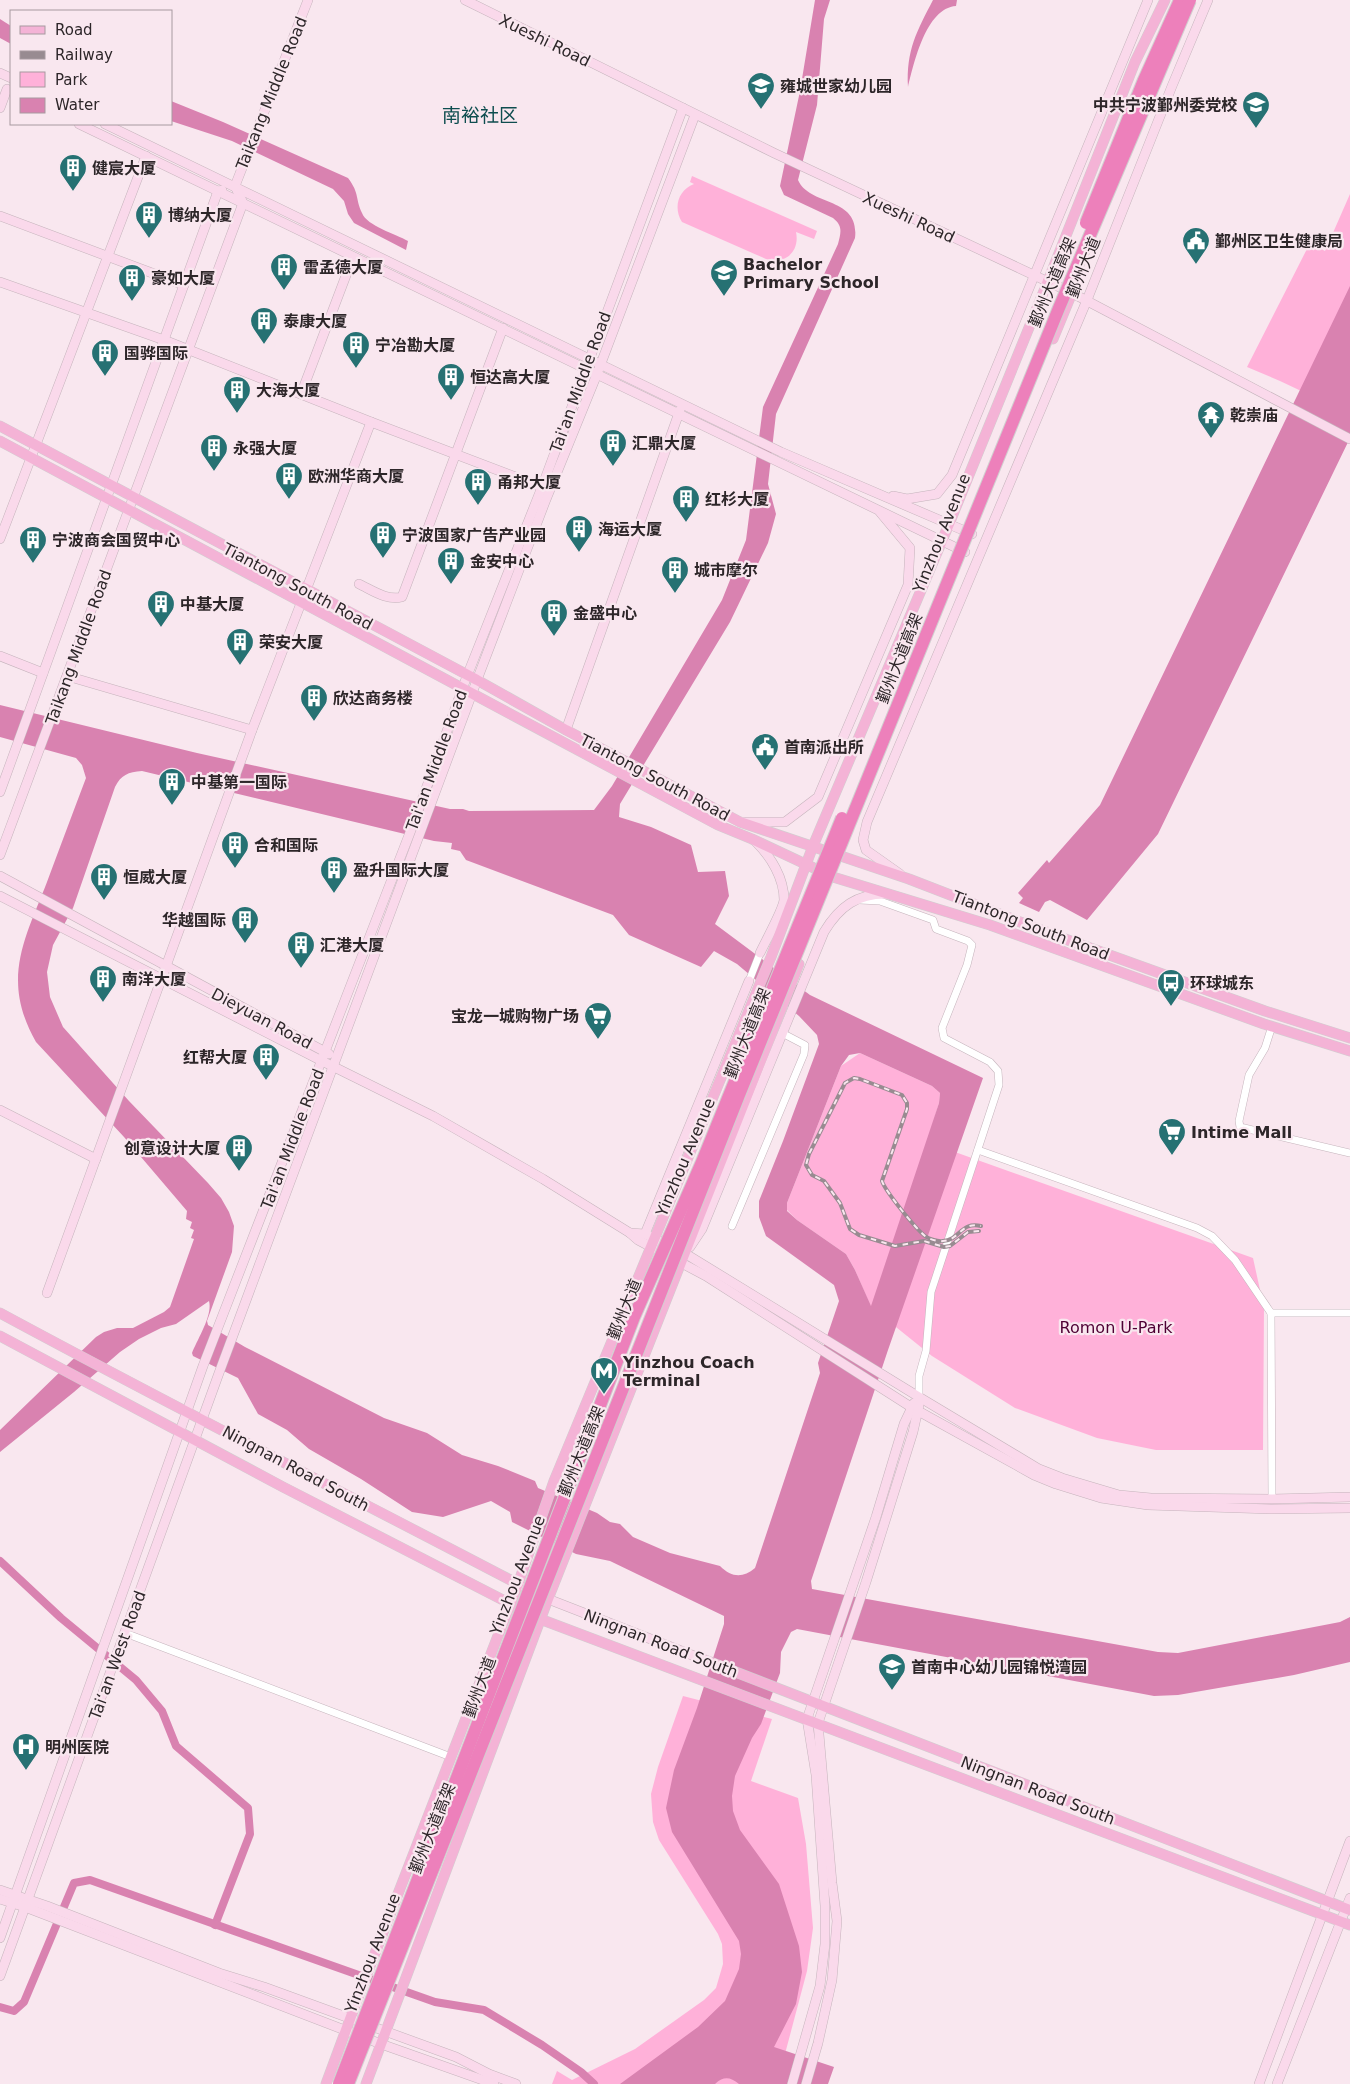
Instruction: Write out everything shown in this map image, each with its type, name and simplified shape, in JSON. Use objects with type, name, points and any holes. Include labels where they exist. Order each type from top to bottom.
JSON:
[{"type":"highway","name":"Yinzhou Avenue","points":[[339,2084],[634,1317],[702,1162],[1137,99],[1190,1]]},
{"type":"highway","name":"鄞州大道高架","points":[[348,2084],[739,1095],[1059,308],[1190,1]]},
{"type":"main road","name":"Yinzhou Avenue","points":[[771,957],[813,846],[949,524],[1135,62],[1165,0]]},
{"type":"main road","name":"鄞州大道","points":[[972,534],[1190,1]]},
{"type":"main road","name":"Tiantong South Road","points":[[0,426],[740,822],[908,879],[1054,935],[1265,1011],[1350,1038]]},
{"type":"main road","name":"Tiantong South Road","points":[[0,441],[718,825],[752,838],[833,878],[990,925],[1272,1026],[1350,1051]]},
{"type":"main road","name":"Yinzhou Avenue","points":[[796,972],[972,534]]},
{"type":"main road","name":"鄞州大道","points":[[326,2084],[511,1604],[554,1481],[650,1239],[771,957]]},
{"type":"main road","name":"鄞州大道","points":[[366,2084],[540,1619],[684,1258],[785,1012],[796,972]]},
{"type":"main road","name":"Ningnan Road South","points":[[0,1313],[107,1372],[187,1411],[518,1584]]},
{"type":"main road","name":"Ningnan Road South","points":[[0,1336],[283,1487],[540,1619],[1350,1925]]},
{"type":"main road","name":"Ningnan Road South","points":[[702,1660],[1348,1909]]},
{"type":"street","name":"Taikang Middle Road","points":[[0,855],[243,203],[235,186],[308,0]]},
{"type":"street","name":"Xueshi Road","points":[[465,0],[695,115],[1088,300],[1350,439]]},
{"type":"street","name":"Yinzhou Avenue","points":[[877,493],[907,499],[937,494],[952,475],[1036,276],[1148,0]]},
{"type":"street","points":[[908,879],[866,850],[864,840],[867,822],[1088,300],[1208,0]]},
{"type":"street","points":[[0,108],[6,89]]},
{"type":"street","name":"Tai'an Middle Road","points":[[187,1411],[323,1056],[415,831],[585,368],[683,108]]},
{"type":"street","name":"Tai'an Middle Road","points":[[472,678],[601,364],[695,115]]},
{"type":"street","points":[[81,125],[965,552]]},
{"type":"street","points":[[108,125],[781,452],[972,534]]},
{"type":"street","points":[[0,539],[146,156]]},
{"type":"street","name":"Taikang Middle Road","points":[[0,792],[218,191],[235,186]]},
{"type":"street","points":[[0,216],[184,285]]},
{"type":"street","points":[[301,394],[354,257]]},
{"type":"street","points":[[0,282],[164,340],[542,487]]},
{"type":"street","points":[[359,584],[386,597],[395,599],[402,597],[504,328]]},
{"type":"street","points":[[566,730],[682,403]]},
{"type":"street","points":[[47,1293],[252,730],[372,422]]},
{"type":"street","points":[[740,822],[785,822],[818,797],[908,585],[910,548],[878,510]]},
{"type":"street","points":[[0,656],[43,673]]},
{"type":"street","points":[[67,676],[252,730]]},
{"type":"street","name":"Tai'an Middle Road","points":[[202,1419],[336,1064],[415,831]]},
{"type":"street","points":[[630,1233],[650,1239],[760,953],[784,901],[780,876],[766,853],[752,838]]},
{"type":"street","name":"Dieyuan Road","points":[[0,876],[166,966],[336,1064],[544,1179],[630,1233],[638,1240],[650,1239],[684,1258]]},
{"type":"street","points":[[684,1258],[702,1229],[782,1033],[785,1012],[802,983],[824,932],[834,916],[847,904],[886,894],[901,898]]},
{"type":"street","name":"Dieyuan Road","points":[[0,896],[161,979],[323,1056]]},
{"type":"street","points":[[792,2084],[820,1986],[825,1944],[825,1906],[816,1784],[807,1719],[919,1397],[919,1376],[926,1351],[931,1292],[999,1085],[998,1071],[990,1062],[944,1038],[942,1028],[967,965],[972,946],[968,941],[936,929],[933,920],[880,900],[857,900]]},
{"type":"street","points":[[1272,1026],[1265,1048],[1249,1075],[1239,1121],[1240,1127],[1350,1153]]},
{"type":"street","points":[[732,1226],[804,1054],[805,1045],[782,1033]]},
{"type":"street","points":[[0,1110],[96,1159]]},
{"type":"street","points":[[978,1150],[1197,1228],[1212,1236],[1235,1260],[1271,1313],[1272,1499]]},
{"type":"street","points":[[684,1258],[822,1337],[1039,1469],[1090,1488],[1119,1495],[1151,1498],[1272,1499],[1350,1497]]},
{"type":"street","points":[[684,1258],[915,1409],[1034,1475],[1101,1498],[1122,1502],[1177,1507],[1350,1508]]},
{"type":"street","points":[[1271,1313],[1350,1313]]},
{"type":"street","points":[[806,2084],[818,2043],[832,1980],[837,1921],[818,1723],[848,1638],[915,1409]]},
{"type":"street","name":"Tai‘an West Road","points":[[0,1938],[187,1411]]},
{"type":"street","name":"Tai‘an West Road","points":[[0,1976],[126,1633],[202,1419]]},
{"type":"street","name":"Ningnan Road South","points":[[518,1584],[548,1600],[702,1660]]},
{"type":"street","points":[[126,1633],[451,1757]]},
{"type":"street","points":[[1259,2084],[1350,1841]]},
{"type":"street","points":[[0,1890],[14,1898],[348,2024],[386,2033],[456,2057],[516,2084]]},
{"type":"street","points":[[0,1899],[14,1898]]},
{"type":"street","points":[[1277,2084],[1340,1920],[1348,1909],[1350,1898]]},
{"type":"street","points":[[27,1903],[47,1906],[219,1973],[264,1987],[348,2024],[381,2044],[494,2084]]},
{"type":"green space","points":[[692,176],[817,231],[814,239],[796,232],[796,245],[790,255],[780,260],[773,260],[766,259],[682,222],[678,211],[679,200],[684,190],[694,184],[690,182]]},
{"type":"green space","points":[[1350,194],[1350,414],[1247,367],[1310,243],[1325,251]]},
{"type":"green space","name":"Romon U-Park","points":[[860,1053],[932,1086],[940,1093],[939,1103],[927,1142],[1253,1258],[1264,1308],[1263,1450],[1156,1450],[1097,1438],[1015,1408],[932,1356],[871,1307],[846,1254],[797,1220],[787,1210],[787,1203],[841,1066]]},
{"type":"green space","points":[[683,1696],[772,1719],[751,1781],[798,1798],[806,1844],[813,1928],[807,1971],[777,2084],[552,2084],[557,2071],[572,2080],[635,2049],[704,2000],[716,1988],[723,1964],[722,1944],[718,1934],[659,1840],[653,1822],[651,1794],[658,1767]]},
{"type":"water","points":[[815,0],[830,0],[824,19],[817,105],[798,180],[804,189],[842,208],[850,215],[854,225],[855,238],[776,414],[768,484],[776,514],[768,543],[730,622],[620,804],[619,817],[651,827],[691,845],[698,872],[725,871],[729,896],[715,924],[810,995],[983,1078],[888,1350],[811,1581],[812,1589],[1158,1652],[1178,1653],[1340,1622],[1350,1617],[1350,1662],[1294,1675],[1178,1695],[1154,1696],[797,1629],[791,1632],[781,1652],[780,1673],[761,1724],[752,1738],[735,1776],[732,1796],[733,1811],[740,1830],[779,1884],[799,1946],[802,1972],[796,2004],[774,2047],[834,2067],[828,2084],[739,2084],[727,2078],[715,2084],[620,2084],[698,2027],[725,2001],[739,1969],[741,1954],[739,1941],[672,1832],[666,1808],[674,1770],[697,1708],[724,1624],[724,1616],[610,1561],[576,1554],[512,1522],[510,1512],[491,1501],[443,1517],[412,1512],[361,1479],[309,1449],[287,1430],[258,1414],[238,1378],[193,1356],[192,1353],[209,1313],[209,1301],[176,1324],[161,1328],[139,1339],[120,1352],[0,1452],[0,1430],[96,1337],[117,1328],[133,1328],[170,1307],[194,1239],[191,1238],[194,1230],[190,1228],[192,1222],[186,1219],[187,1211],[124,1137],[36,1042],[25,1020],[18,980],[24,942],[86,778],[82,765],[76,758],[0,737],[0,705],[197,753],[450,809],[469,811],[594,810],[612,786],[722,600],[746,540],[763,407],[838,244],[840,230],[833,218],[784,195],[780,186],[800,91]],"holes":[[[142,771],[434,841],[452,843],[451,849],[460,851],[466,860],[613,915],[629,935],[701,967],[714,951],[737,964],[799,1016],[817,1035],[819,1044],[759,1201],[759,1217],[766,1236],[834,1285],[839,1301],[818,1363],[820,1373],[755,1568],[746,1574],[733,1575],[720,1566],[670,1553],[633,1537],[620,1524],[610,1522],[597,1513],[538,1488],[535,1481],[498,1466],[462,1455],[427,1433],[384,1418],[245,1347],[208,1325],[207,1321],[232,1252],[234,1226],[229,1212],[221,1198],[208,1183],[129,1101],[63,1027],[50,997],[47,972],[53,945],[73,908],[115,787],[126,775]],[[860,1053],[932,1086],[940,1093],[939,1103],[871,1306],[846,1254],[787,1211],[787,1203],[841,1066],[849,1055]]]},
{"type":"water","points":[[933,0],[957,0],[956,6],[946,9],[929,26],[918,51],[908,87],[911,51]]},
{"type":"water","points":[[0,19],[10,25],[10,43],[0,38]]},
{"type":"water","points":[[172,101],[348,178],[356,192],[365,218],[376,226],[408,241],[406,250],[354,223],[348,214],[344,201],[333,189],[232,141],[172,121]]},
{"type":"water","points":[[1350,286],[1350,438],[1158,834],[1087,920],[1050,900],[1045,902],[1039,912],[1019,903],[1023,898],[1018,893],[1047,860],[1049,863],[1100,805]]},
{"type":"waterway","points":[[0,1561],[61,1618],[136,1680],[162,1711],[176,1746],[248,1808],[250,1834],[215,1925]]},
{"type":"waterway","points":[[0,2007],[14,2011],[24,2002],[74,1883],[90,1880],[435,2002],[484,2010],[542,2045],[581,2072],[594,2084]]},
{"type":"railway","points":[[979,1231],[968,1232],[950,1246],[944,1247],[924,1241],[895,1246],[859,1235],[850,1229],[840,1203],[824,1181],[812,1175],[806,1165],[809,1154],[845,1083],[854,1078],[860,1079],[902,1095],[907,1103],[907,1109],[882,1181],[895,1201],[921,1232],[931,1239],[943,1241],[953,1238],[969,1226],[981,1226]]},
{"type":"place","name":"雍城世家幼儿园","points":[[761,110]]},
{"type":"place","name":"中共宁波鄞州委党校","points":[[1256,129]]},
{"type":"place","name":"健宸大厦","points":[[73,192]]},
{"type":"place","name":"博纳大厦","points":[[149,239]]},
{"type":"place","name":"鄞州区卫生健康局","points":[[1196,265]]},
{"type":"place","name":"雷孟德大厦","points":[[284,291]]},
{"type":"place","name":"Bachelor Primary School","points":[[724,297]]},
{"type":"place","name":"豪如大厦","points":[[132,302]]},
{"type":"place","name":"泰康大厦","points":[[264,345]]},
{"type":"place","name":"宁冶勘大厦","points":[[356,369]]},
{"type":"place","name":"国骅国际","points":[[105,377]]},
{"type":"place","name":"恒达高大厦","points":[[451,401]]},
{"type":"place","name":"大海大厦","points":[[237,414]]},
{"type":"place","name":"乾崇庙","points":[[1211,439]]},
{"type":"place","name":"汇鼎大厦","points":[[613,467]]},
{"type":"place","name":"永强大厦","points":[[214,472]]},
{"type":"place","name":"欧洲华商大厦","points":[[289,500]]},
{"type":"place","name":"甬邦大厦","points":[[478,506]]},
{"type":"place","name":"红杉大厦","points":[[686,523]]},
{"type":"place","name":"海运大厦","points":[[579,553]]},
{"type":"place","name":"宁波国家广告产业园","points":[[383,559]]},
{"type":"place","name":"宁波商会国贸中心","points":[[33,564]]},
{"type":"place","name":"金安中心","points":[[451,585]]},
{"type":"place","name":"城市摩尔","points":[[675,594]]},
{"type":"place","name":"中基大厦","points":[[161,628]]},
{"type":"place","name":"金盛中心","points":[[554,637]]},
{"type":"place","name":"荣安大厦","points":[[240,666]]},
{"type":"place","name":"欣达商务楼","points":[[314,722]]},
{"type":"place","name":"首南派出所","points":[[765,771]]},
{"type":"place","name":"中基第一国际","points":[[172,806]]},
{"type":"place","name":"合和国际","points":[[235,869]]},
{"type":"place","name":"盈升国际大厦","points":[[334,894]]},
{"type":"place","name":"恒威大厦","points":[[104,901]]},
{"type":"place","name":"华越国际","points":[[245,944]]},
{"type":"place","name":"汇港大厦","points":[[301,969]]},
{"type":"place","name":"南洋大厦","points":[[103,1003]]},
{"type":"place","name":"环球城东","points":[[1171,1007]]},
{"type":"place","name":"宝龙一城购物广场","points":[[598,1040]]},
{"type":"place","name":"红帮大厦","points":[[266,1081]]},
{"type":"place","name":"Intime Mall","points":[[1172,1156]]},
{"type":"place","name":"创意设计大厦","points":[[239,1172]]},
{"type":"place","name":"Yinzhou Coach Terminal","points":[[604,1395]]},
{"type":"place","name":"首南中心幼儿园锦悦湾园","points":[[892,1691]]},
{"type":"place","name":"明州医院","points":[[26,1771]]},
{"type":"district","name":"南裕社区","points":[[480,115]]}]
